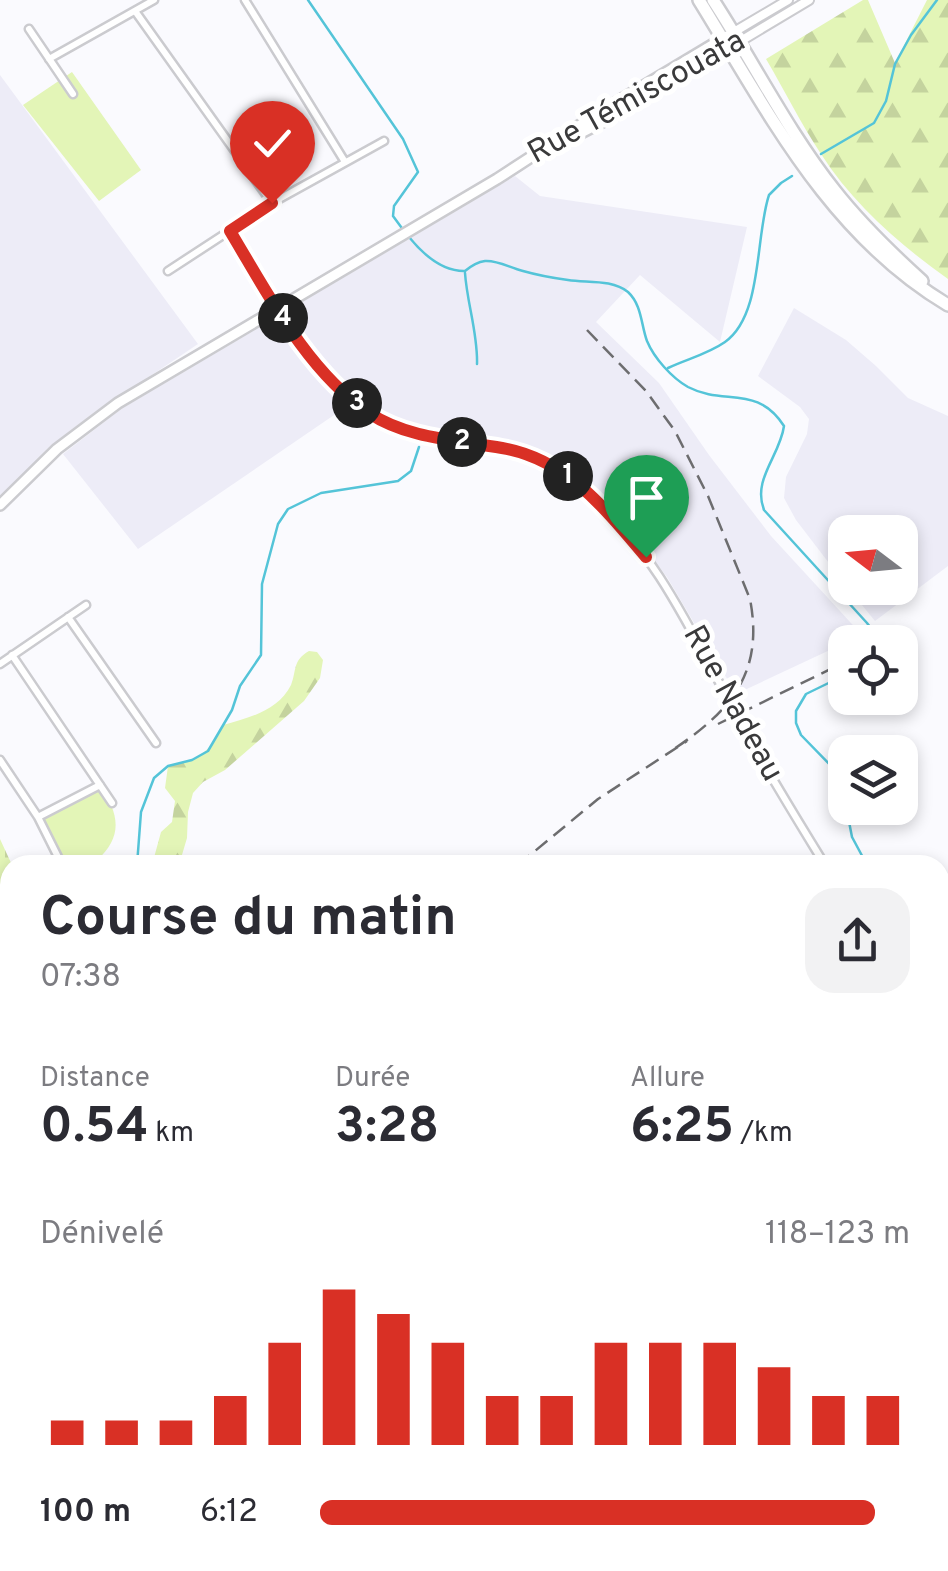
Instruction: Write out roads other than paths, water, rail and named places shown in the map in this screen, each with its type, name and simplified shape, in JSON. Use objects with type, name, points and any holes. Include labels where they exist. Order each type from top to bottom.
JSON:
[{"type":"highway","points":[[699,0],[731,40]]},
{"type":"highway","points":[[713,0],[785,139],[827,199],[879,255],[948,304]]},
{"type":"main road","name":"Rue Témiscouata","points":[[0,505],[57,450],[118,403],[517,166],[597,114],[731,40]]},
{"type":"street","points":[[49,59],[154,0]]},
{"type":"street","points":[[245,0],[345,162]]},
{"type":"street","name":"Rue Témiscouata","points":[[731,40],[788,0]]},
{"type":"street","name":"Rue Témiscouata","points":[[731,40],[809,0]]},
{"type":"street","points":[[136,11],[272,203]]},
{"type":"street","points":[[29,29],[72,94]]},
{"type":"street","points":[[168,271],[272,203],[384,141]]},
{"type":"street","name":"Rue Nadeau","points":[[230,231],[312,358],[369,413],[423,435],[529,455],[563,472],[586,490],[664,583],[818,855]]},
{"type":"street","points":[[0,664],[86,605]]},
{"type":"street","points":[[68,617],[156,743]]},
{"type":"street","points":[[12,655],[112,803]]},
{"type":"street","points":[[0,760],[57,855]]},
{"type":"street","points":[[38,818],[100,785]]},
{"type":"waterway","points":[[308,0],[403,139],[418,172],[394,206],[393,216],[404,231]]},
{"type":"waterway","points":[[821,154],[874,123],[886,101],[895,64],[937,0]]},
{"type":"waterway","points":[[668,368],[718,346],[737,330],[752,295],[769,195],[792,176]]},
{"type":"waterway","points":[[409,237],[433,260],[464,271]]},
{"type":"waterway","points":[[465,271],[490,261],[545,276],[622,288],[636,303],[650,347],[676,378],[701,392],[751,400],[774,413],[784,426],[764,478],[764,510],[869,625]]},
{"type":"waterway","points":[[465,273],[477,364]]},
{"type":"waterway","points":[[138,855],[141,812],[154,778],[168,766],[208,751],[232,710],[240,686],[261,655],[262,584],[278,524],[288,509],[321,493],[398,481],[411,471],[419,447]]},
{"type":"waterway","points":[[828,683],[806,694],[796,711],[796,723],[801,735],[837,772],[852,837],[862,855]]},
{"type":"railway","points":[[587,330],[646,391],[675,431],[708,496],[750,599],[752,648],[739,687],[712,719],[674,749]]},
{"type":"railway","points":[[718,724],[828,670]]},
{"type":"railway","points":[[530,855],[598,799],[687,741]]}]
